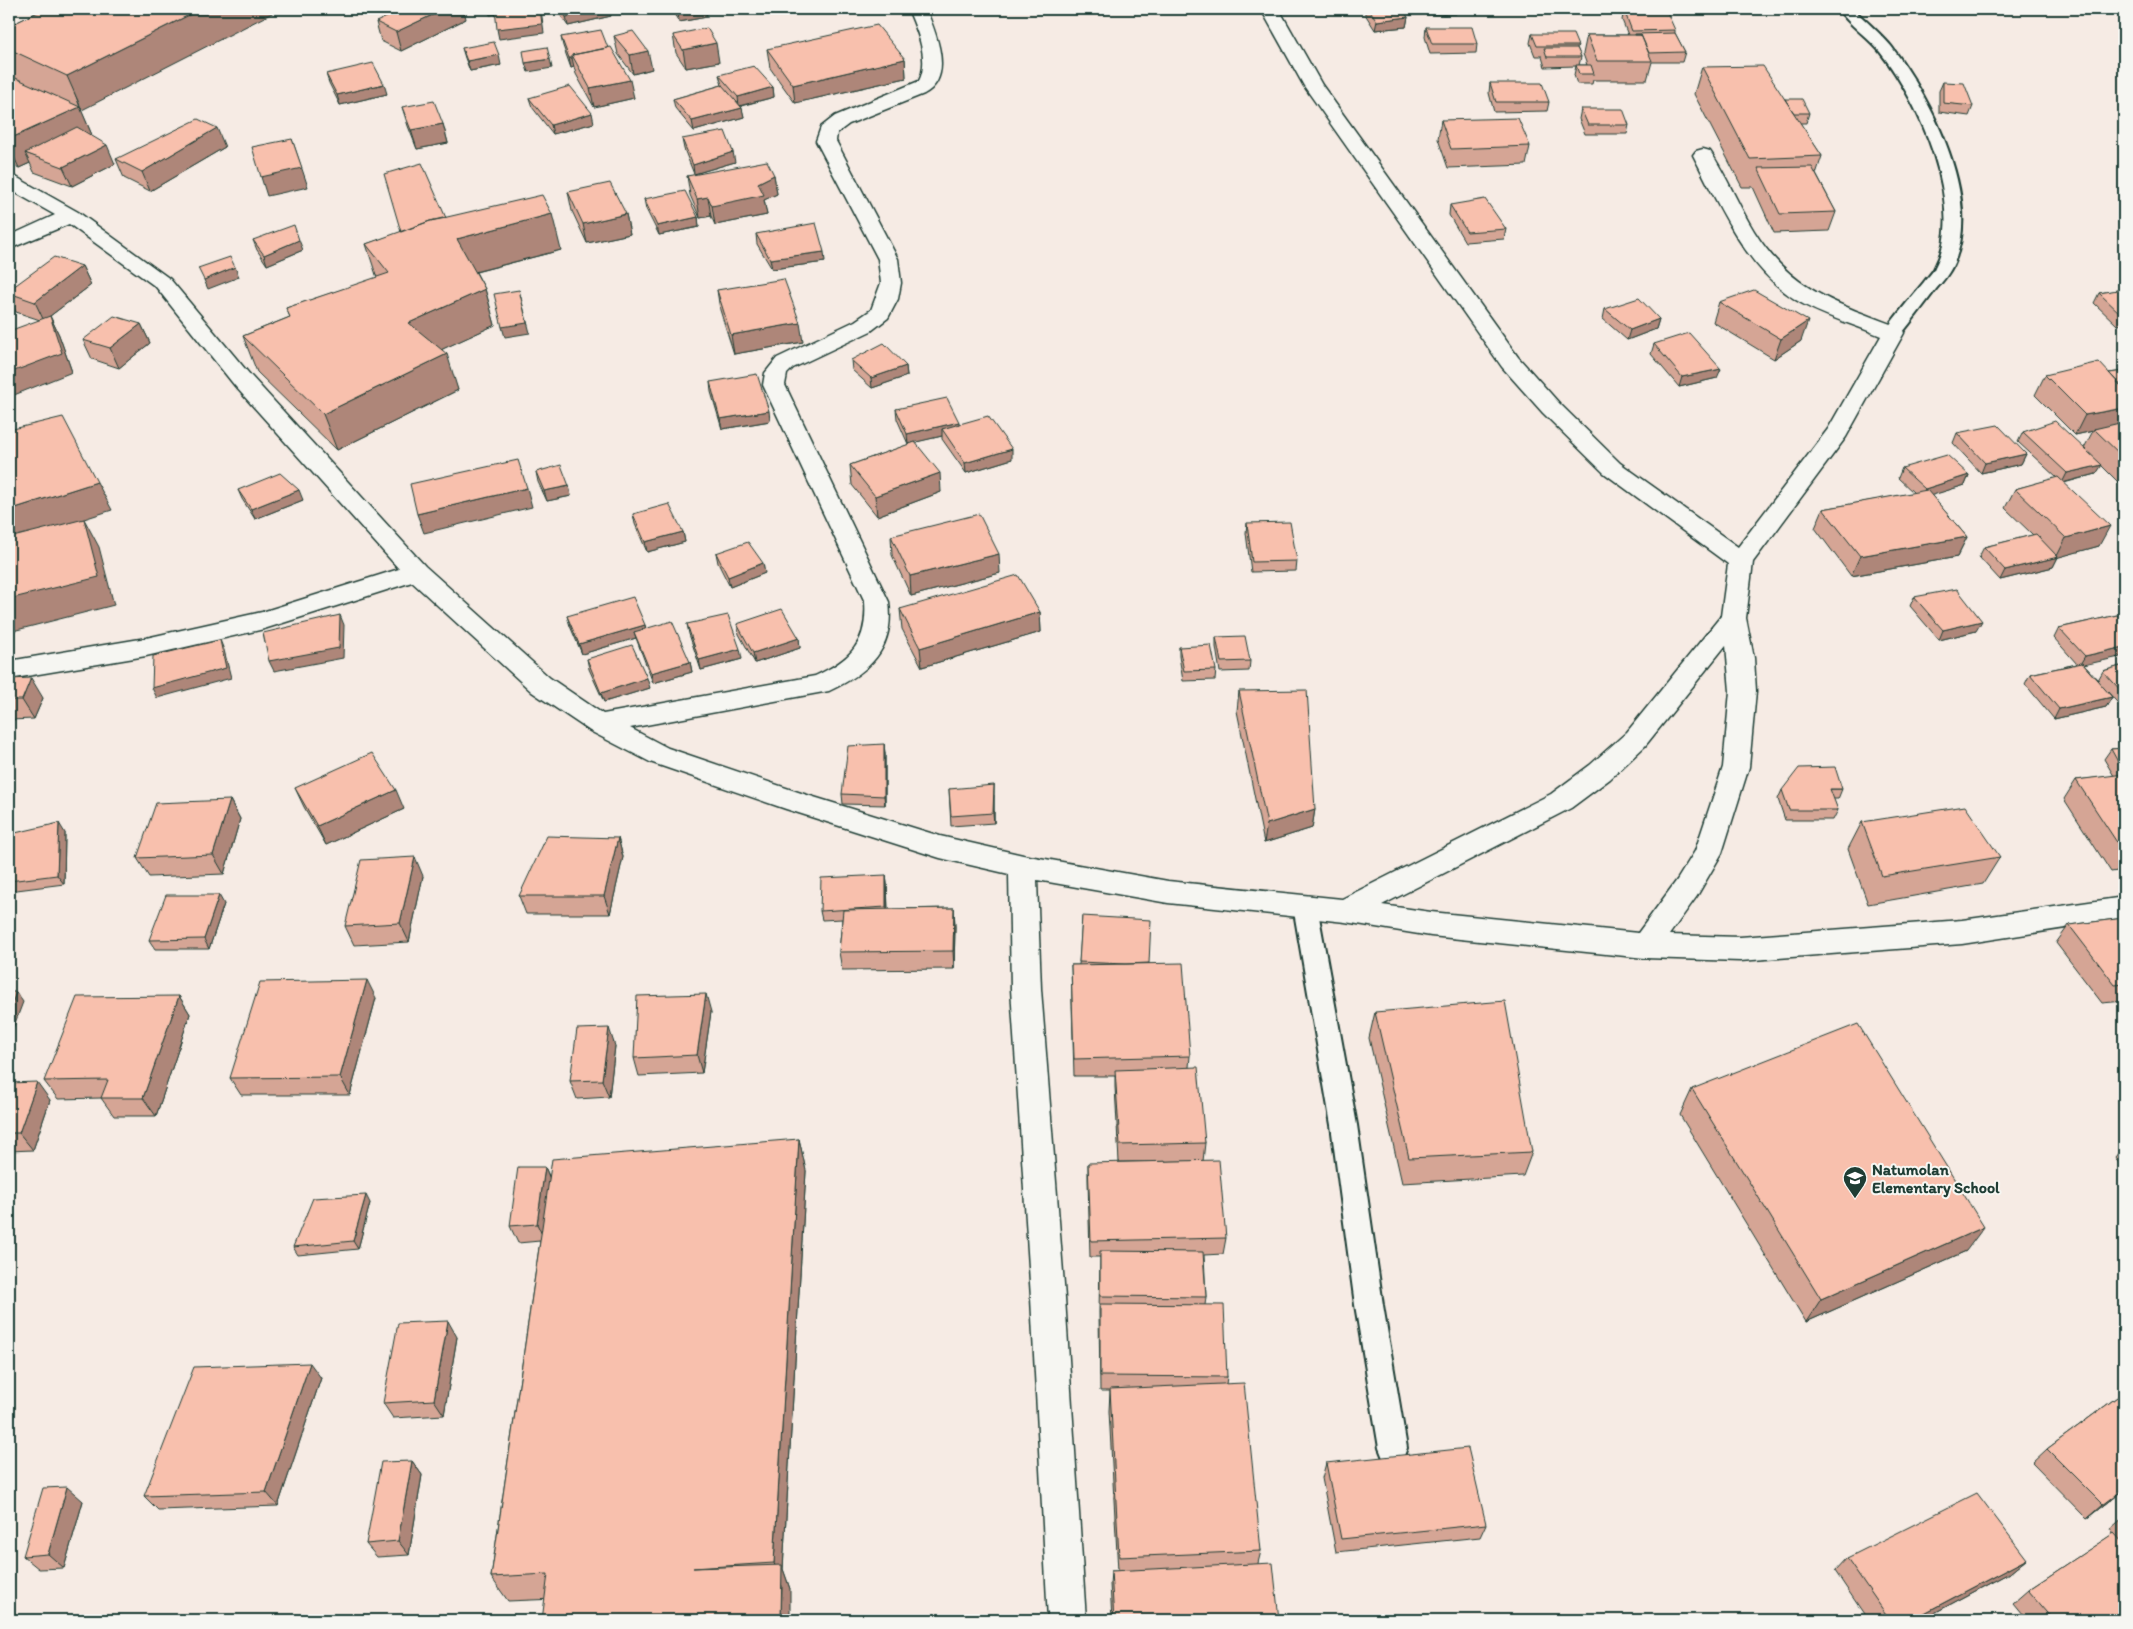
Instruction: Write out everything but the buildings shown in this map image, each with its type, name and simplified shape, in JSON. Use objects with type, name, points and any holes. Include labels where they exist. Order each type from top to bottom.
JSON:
[{"type":"street","points":[[599,724],[820,684],[845,672],[871,647],[878,628],[878,602],[774,384],[776,372],[785,363],[863,326],[880,313],[887,299],[891,283],[888,259],[826,141],[828,131],[842,120],[918,90],[927,84],[930,77],[932,58],[918,9]]},
{"type":"street","points":[[1270,9],[1313,86],[1510,362],[1551,408],[1612,468],[1741,561]]},
{"type":"street","points":[[1645,946],[1687,888],[1708,853],[1736,767],[1743,691],[1741,658],[1733,618],[1741,561],[1838,432],[1893,333],[1804,296],[1779,276],[1741,226],[1704,155]]},
{"type":"street","points":[[9,182],[71,216],[163,283],[243,382],[416,572],[541,685],[599,724],[659,755],[830,814],[940,847],[1023,866],[1168,892],[1305,906],[1431,924],[1645,946],[1740,949],[1962,932],[2124,908]]},
{"type":"street","points":[[9,243],[71,216]]},
{"type":"street","points":[[9,670],[146,647],[264,620],[416,572]]},
{"type":"street","points":[[1345,911],[1561,801],[1600,772],[1636,739],[1733,618]]},
{"type":"street","points":[[1023,866],[1026,989],[1068,1620]]},
{"type":"lane","points":[[1845,9],[1884,49],[1908,83],[1932,132],[1948,174],[1955,208],[1954,240],[1944,266],[1893,333]]},
{"type":"lane","points":[[1305,906],[1344,1125],[1369,1305],[1393,1448]]},
{"type":"place","name":"Natumolan Elementary School","points":[[1855,1199]]}]
